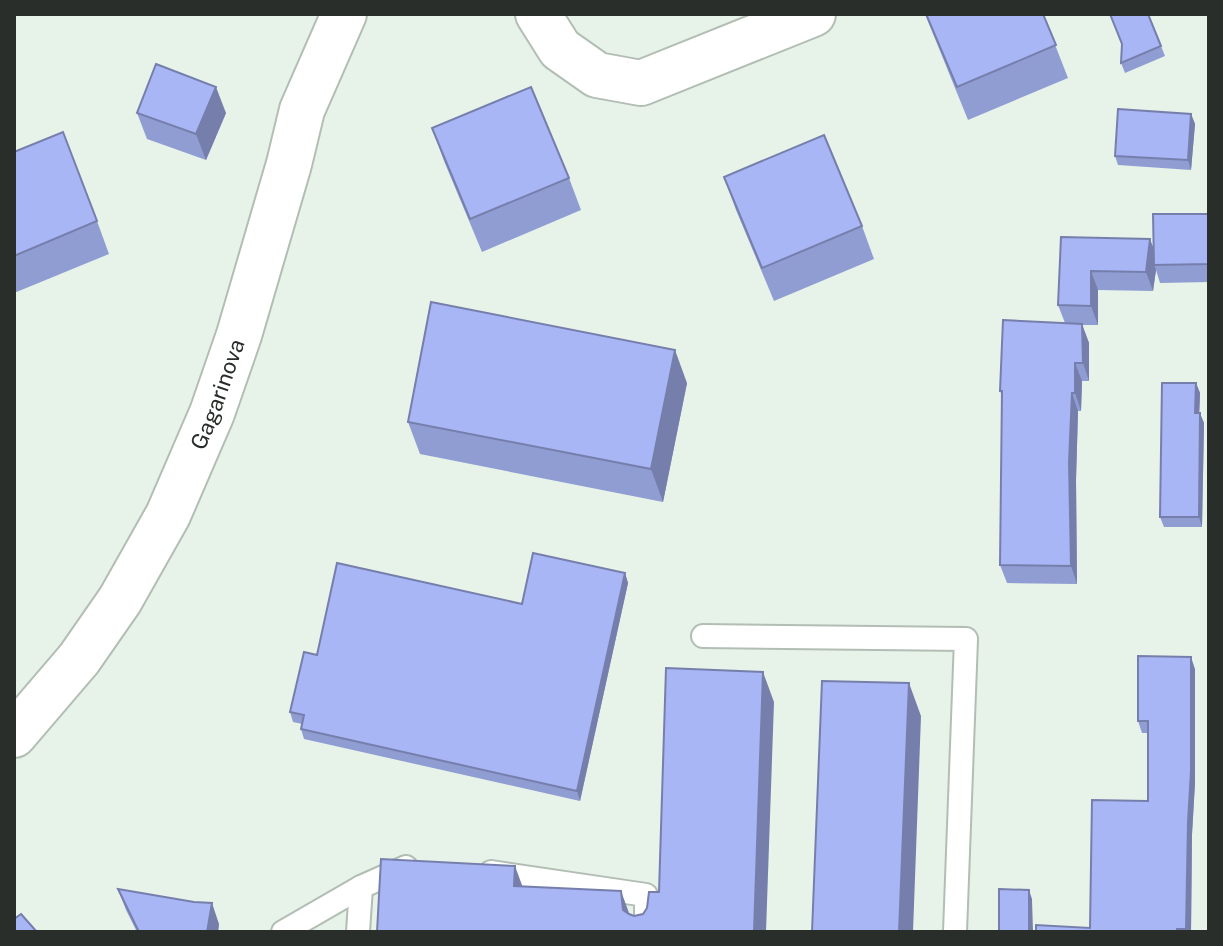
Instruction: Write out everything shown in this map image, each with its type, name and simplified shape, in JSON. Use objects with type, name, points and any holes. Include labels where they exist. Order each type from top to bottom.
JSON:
[{"type":"street","name":"Gagarinova","points":[[14,735],[79,659],[120,600],[168,515],[212,413],[239,335],[302,110],[344,14]]},
{"type":"street","points":[[538,14],[560,49],[597,75],[641,83],[813,14]]},
{"type":"lane","points":[[703,636],[966,639],[955,932]]},
{"type":"lane","points":[[283,932],[361,887],[417,862],[432,864]]},
{"type":"lane","points":[[463,868],[646,895],[646,932]]},
{"type":"lane","points":[[358,932],[361,887]]},
{"type":"building","points":[[926,14],[1043,14],[1056,45],[957,87]]},
{"type":"building","points":[[1110,14],[1148,14],[1161,46],[1121,63],[1122,44]]},
{"type":"building","points":[[156,64],[216,87],[196,134],[137,113]]},
{"type":"building","points":[[531,87],[569,178],[470,219],[432,128]]},
{"type":"building","points":[[1118,109],[1191,114],[1188,160],[1115,156]]},
{"type":"building","points":[[63,132],[97,221],[14,256],[14,152]]},
{"type":"building","points":[[824,135],[862,226],[762,268],[724,177]]},
{"type":"building","points":[[1153,214],[1209,214],[1209,264],[1154,265]]},
{"type":"building","points":[[1061,237],[1150,239],[1146,272],[1091,271],[1091,306],[1058,305]]},
{"type":"building","points":[[431,302],[675,350],[651,469],[408,422]]},
{"type":"building","points":[[1003,320],[1082,324],[1083,363],[1075,363],[1075,393],[1072,393],[1069,462],[1071,566],[1000,565]]},
{"type":"building","points":[[1162,383],[1196,383],[1195,413],[1200,413],[1199,517],[1160,517]]},
{"type":"building","points":[[533,553],[625,573],[577,791],[301,729],[304,715],[290,712],[304,652],[317,655],[337,563],[522,604]]},
{"type":"building","points":[[1138,656],[1191,657],[1186,929],[1177,929],[1177,932],[1036,932],[1036,925],[1090,928],[1092,800],[1148,801],[1148,721],[1138,721]]},
{"type":"building","points":[[666,668],[763,672],[754,932],[377,932],[381,859],[515,866],[514,886],[621,891],[623,910],[634,916],[643,914],[649,892],[659,892]]},
{"type":"building","points":[[822,681],[909,683],[899,932],[812,932]]},
{"type":"building","points":[[118,889],[212,903],[207,932],[139,932]]},
{"type":"building","points":[[999,889],[1029,890],[1029,932],[999,932]]},
{"type":"building","points":[[21,914],[37,932],[14,932],[14,919]]}]
